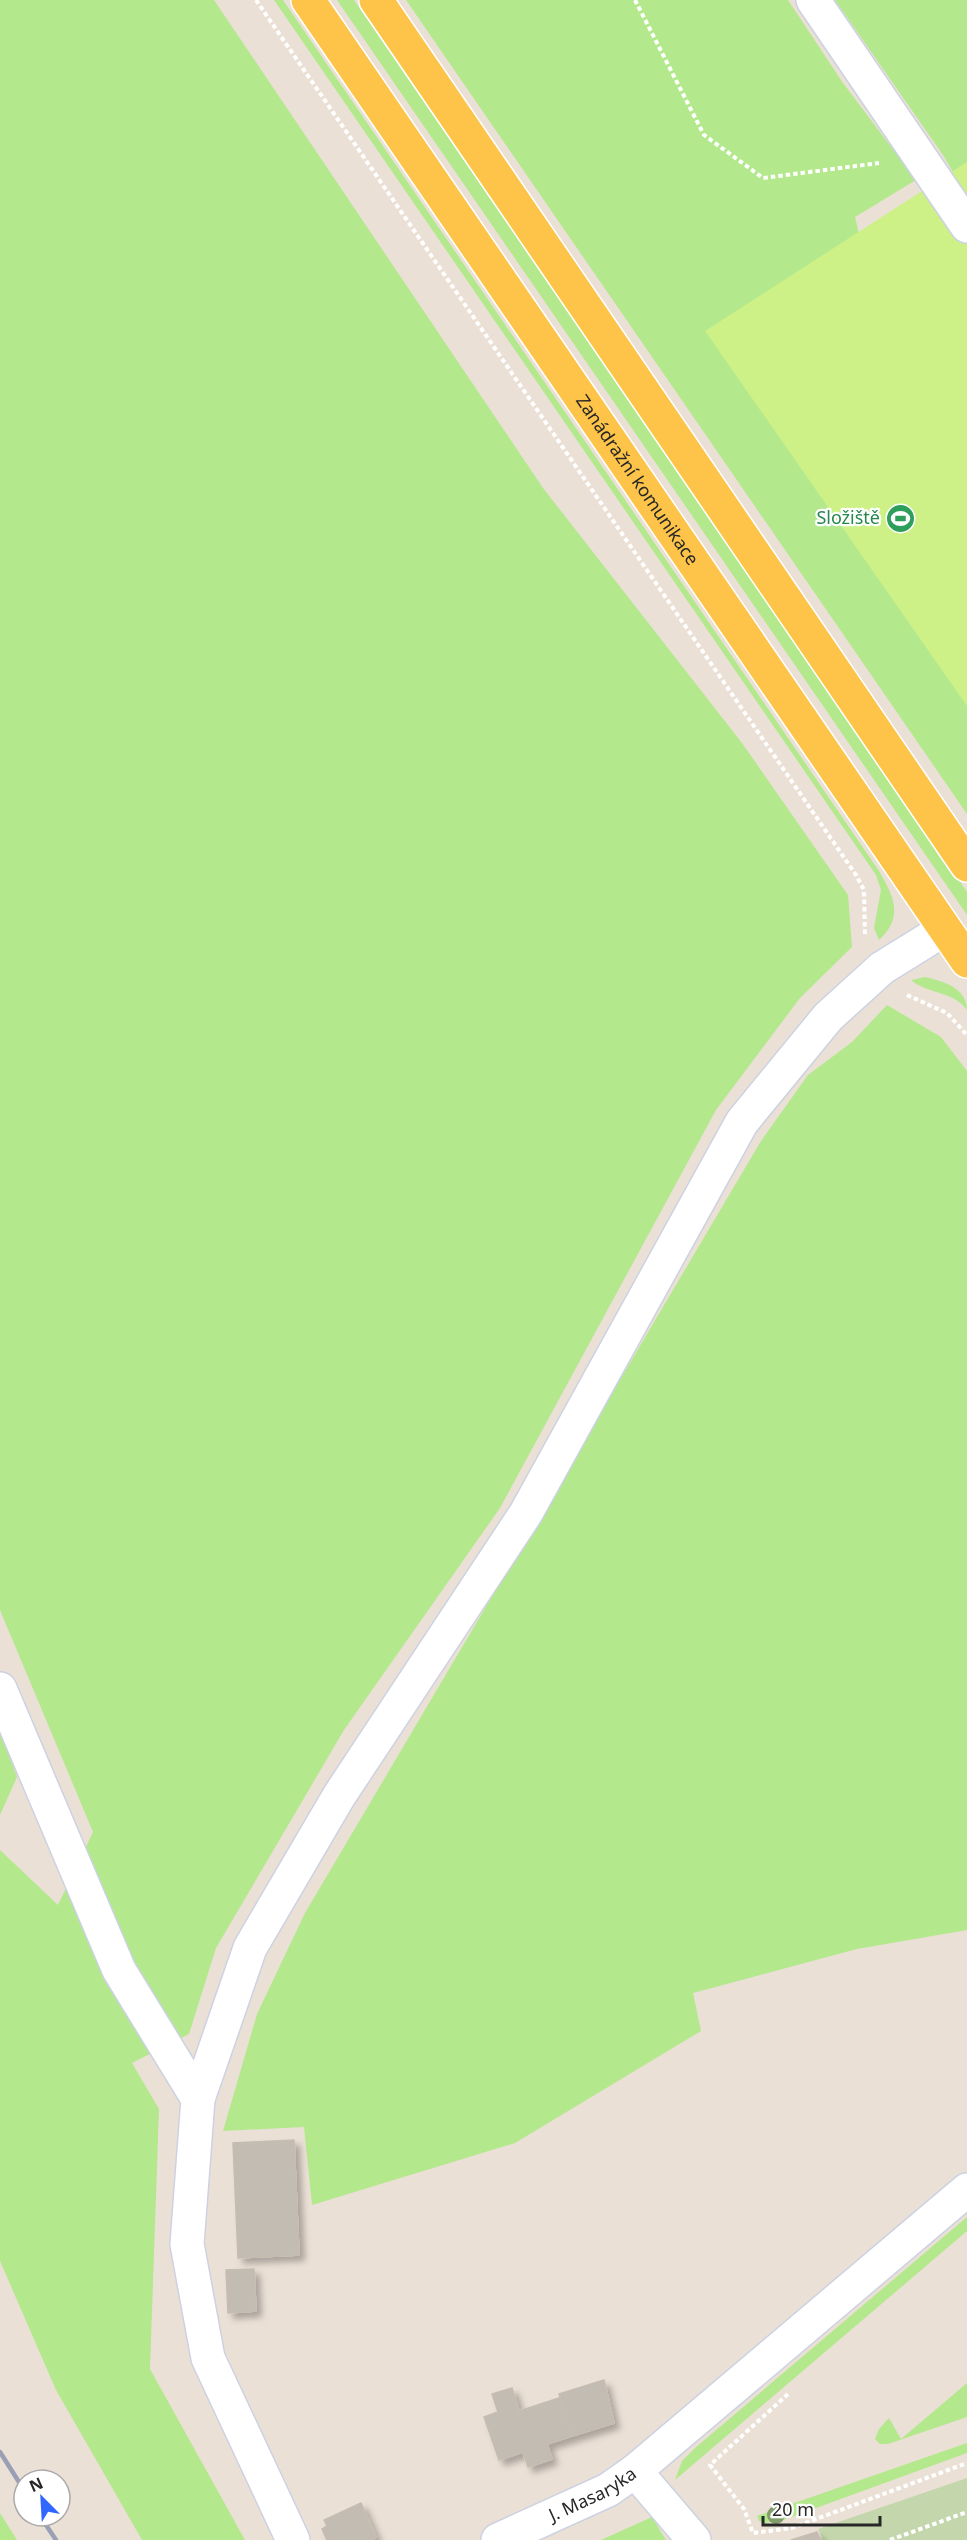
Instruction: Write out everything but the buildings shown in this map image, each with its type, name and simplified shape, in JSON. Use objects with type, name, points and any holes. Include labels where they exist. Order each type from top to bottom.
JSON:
[{"type":"main road","name":"Zanádražní komunikace","points":[[308,0],[967,961]]},
{"type":"main road","points":[[376,0],[967,865]]},
{"type":"street","points":[[813,0],[967,226]]},
{"type":"street","points":[[293,2540],[208,2358],[188,2244],[198,2099],[250,1948],[339,1796],[526,1513],[742,1122],[828,1017],[882,968],[945,929]]},
{"type":"street","points":[[0,1689],[119,1970],[198,2099]]},
{"type":"street","points":[[635,2471],[967,2190]]},
{"type":"street","name":"J. Masaryka","points":[[498,2540],[608,2490],[635,2471],[694,2540]]},
{"type":"path","points":[[256,0],[856,875],[864,891],[865,940]]},
{"type":"path","points":[[635,0],[704,135],[764,178],[919,158]]},
{"type":"path","points":[[903,993],[947,1013],[967,1035]]},
{"type":"path","points":[[794,2388],[710,2465],[744,2509],[753,2533],[792,2528],[967,2463]]},
{"type":"path","points":[[893,2539],[967,2512]]},
{"type":"green space","points":[[0,0],[214,0],[543,488],[742,743],[848,895],[852,947],[800,998],[716,1110],[500,1508],[344,1730],[216,1948],[189,2034],[132,2063],[159,2109],[150,2369],[245,2540],[142,2540],[56,2390],[0,2261],[0,1850],[58,1905],[93,1832],[0,1610]]},
{"type":"green space","points":[[274,0],[283,0],[879,871],[892,898],[894,915],[892,923],[879,940],[874,928],[881,890],[876,875]]},
{"type":"green space","points":[[337,0],[354,0],[967,892],[967,915]]},
{"type":"green space","points":[[406,0],[788,0],[843,83],[916,180],[855,217],[877,311],[967,444],[967,814]]},
{"type":"green space","points":[[835,0],[967,0],[967,196],[943,155]]},
{"type":"green space","name":"Složiště","points":[[967,162],[967,706],[705,331]]},
{"type":"green space","points":[[925,977],[953,987],[963,996],[967,1010],[955,999],[917,985],[911,980]]},
{"type":"green space","points":[[887,1005],[941,1037],[967,1071],[967,1930],[857,1949],[693,1993],[701,2031],[515,2143],[312,2205],[304,2127],[223,2131],[257,2014],[305,1913],[761,1141],[808,1075],[852,1042]]},
{"type":"green space","points":[[0,1731],[17,1777],[0,1815]]},
{"type":"green space","points":[[967,2217],[967,2231],[675,2480],[682,2461],[695,2448]]},
{"type":"green space","points":[[967,2383],[967,2417],[888,2444],[880,2444],[875,2439],[879,2429],[889,2418],[901,2439]]},
{"type":"green space","points":[[967,2443],[967,2453],[783,2520],[765,2523],[759,2521],[757,2516]]},
{"type":"green space","points":[[967,2478],[967,2540],[823,2540],[818,2529]]},
{"type":"green space","points":[[0,2513],[17,2540],[0,2540]]},
{"type":"green space","points":[[652,2517],[666,2540],[601,2540]]},
{"type":"railway","points":[[0,2452],[12,2471]]},
{"type":"railway","points":[[48,2528],[56,2540]]},
{"type":"place","name":"Složiště","points":[[901,518]]}]
